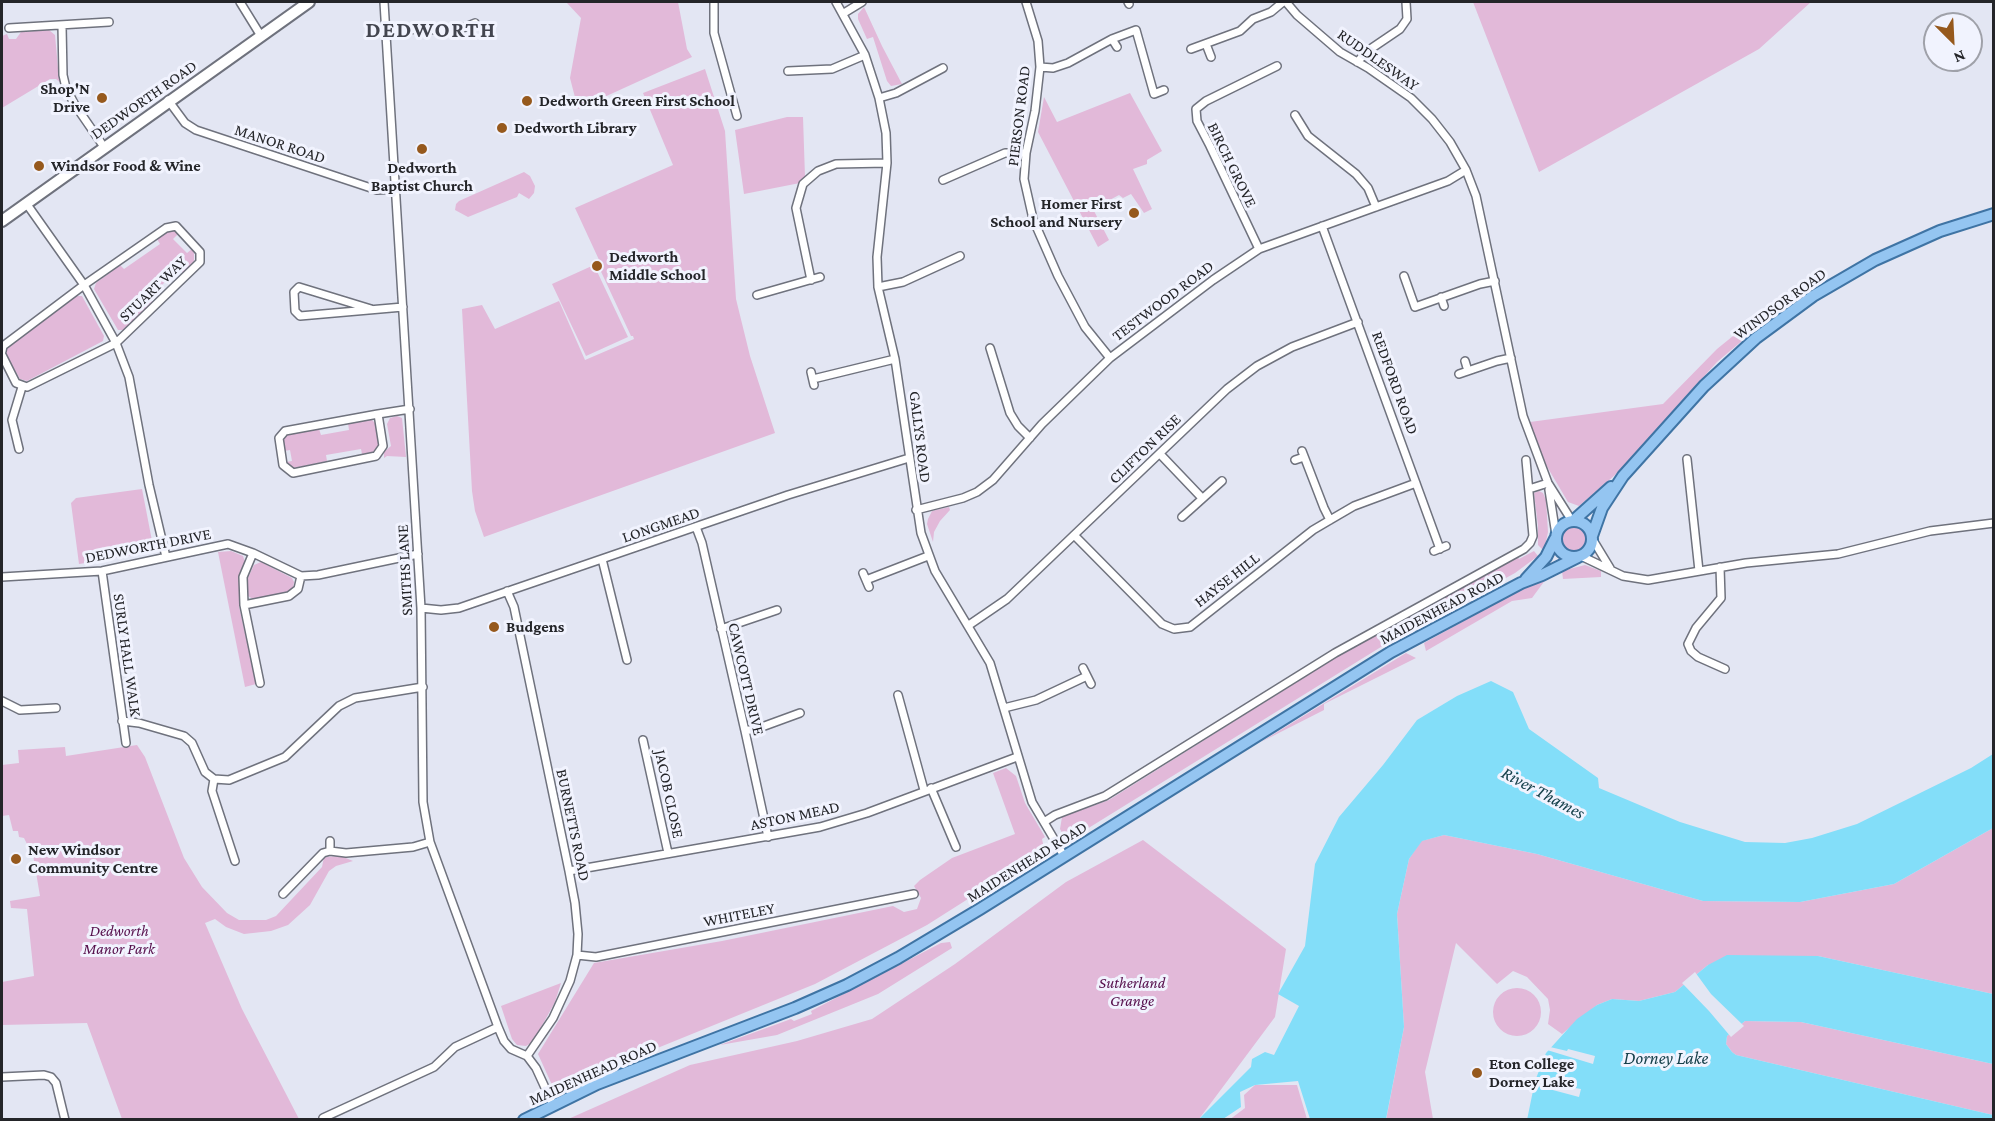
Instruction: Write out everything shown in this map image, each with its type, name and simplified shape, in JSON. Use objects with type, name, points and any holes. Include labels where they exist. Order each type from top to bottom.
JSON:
[{"type":"main road","name":"DEDWORTH ROAD","points":[[2,221],[306,3]]},
{"type":"main road","name":"WINDSOR ROAD","points":[[1572,521],[1623,476],[1704,386],[1739,353],[1794,309],[1844,277],[1897,249],[1940,231],[1994,214]]},
{"type":"main road","name":"WINDSOR ROAD","points":[[1593,538],[1602,508],[1623,476]]},
{"type":"main road","points":[[1572,521],[1584,523],[1593,538],[1589,550],[1580,557],[1571,557],[1562,553],[1558,548],[1556,537],[1562,525],[1572,521]]},
{"type":"main road","name":"MAIDENHEAD ROAD","points":[[1521,583],[1542,562],[1556,537]]},
{"type":"main road","name":"MAIDENHEAD ROAD","points":[[525,1119],[597,1084],[795,1008],[847,985],[954,924],[1391,652],[1521,583],[1580,557]]},
{"type":"street","points":[[240,2],[261,36]]},
{"type":"street","name":"SMITHS LANE","points":[[384,2],[421,608],[423,802],[430,842],[504,1041],[511,1048],[527,1056],[536,1068],[553,1105]]},
{"type":"street","points":[[714,2],[714,33],[737,116]]},
{"type":"street","name":"GALLYS ROAD","points":[[836,2],[866,55],[879,98],[885,133],[887,163],[877,257],[878,287],[895,359],[916,510],[928,556],[990,663],[1032,802],[1064,856]]},
{"type":"street","points":[[844,14],[862,2]]},
{"type":"street","name":"PIERSON ROAD","points":[[1026,2],[1038,41],[1040,67],[1024,179],[1033,219],[1058,276],[1085,327],[1110,358]]},
{"type":"street","points":[[1191,49],[1240,31],[1253,19],[1271,12],[1285,2]]},
{"type":"street","name":"RUDDLESWAY","points":[[1285,2],[1323,39],[1340,52],[1411,98],[1450,142],[1466,170],[1476,196],[1523,416],[1548,483],[1572,521]]},
{"type":"street","points":[[1357,62],[1369,50],[1400,29],[1407,19],[1406,2]]},
{"type":"street","points":[[9,28],[109,22]]},
{"type":"street","points":[[387,29],[458,30],[475,23]]},
{"type":"street","points":[[62,26],[63,75],[66,88],[104,147]]},
{"type":"street","points":[[1040,67],[1053,68],[1068,63],[1113,39],[1136,30],[1154,94],[1164,90]]},
{"type":"street","points":[[1113,39],[1117,47]]},
{"type":"street","points":[[1206,44],[1211,57]]},
{"type":"street","points":[[788,71],[832,69],[866,55]]},
{"type":"street","name":"BIRCH GROVE","points":[[1259,249],[1197,121],[1196,109],[1206,101],[1277,66]]},
{"type":"street","points":[[879,98],[896,93],[943,68]]},
{"type":"street","name":"MANOR ROAD","points":[[168,100],[185,123],[195,130],[377,190],[397,189]]},
{"type":"street","points":[[1299,118],[1308,136],[1356,174],[1368,188],[1376,207]]},
{"type":"street","points":[[943,180],[1005,153],[1026,153]]},
{"type":"street","points":[[811,280],[796,208],[803,184],[818,171],[836,164],[887,163]]},
{"type":"street","name":"TESTWOOD ROAD","points":[[916,510],[977,492],[993,480],[1087,378],[1110,358],[1213,280],[1259,249],[1448,181],[1466,170]]},
{"type":"street","name":"STUART WAY","points":[[26,203],[84,285],[116,343],[129,377],[149,485],[166,557]]},
{"type":"street","name":"STUART WAY","points":[[84,285],[166,228],[176,226],[200,252],[200,262],[116,343]]},
{"type":"street","name":"REDFORD ROAD","points":[[1322,226],[1440,549]]},
{"type":"street","points":[[878,287],[903,282],[960,256]]},
{"type":"street","points":[[1404,276],[1415,307],[1495,281]]},
{"type":"street","points":[[757,295],[770,288],[820,277]]},
{"type":"street","points":[[84,285],[3,346],[2,353],[16,383],[27,387],[116,343]]},
{"type":"street","points":[[371,309],[299,287],[294,292],[295,311],[300,316],[403,307]]},
{"type":"street","points":[[1441,297],[1444,306]]},
{"type":"street","name":"CLIFTON RISE","points":[[969,626],[1007,599],[1227,390],[1257,366],[1292,347],[1358,322]]},
{"type":"street","points":[[990,348],[990,360],[1010,414],[1017,426],[1030,438]]},
{"type":"street","points":[[1459,374],[1511,358]]},
{"type":"street","points":[[813,378],[895,359]]},
{"type":"street","points":[[1465,362],[1468,371]]},
{"type":"street","points":[[18,449],[12,420],[22,387]]},
{"type":"street","points":[[378,414],[383,446],[376,456],[293,473],[283,465],[279,438],[285,431],[410,408]]},
{"type":"street","points":[[1160,454],[1202,498]]},
{"type":"street","points":[[1295,460],[1303,454],[1330,520]]},
{"type":"street","name":"LONGMEAD","points":[[421,608],[441,610],[459,608],[788,495],[909,458]]},
{"type":"street","points":[[1688,459],[1699,571]]},
{"type":"street","name":"MAIDENHEAD ROAD","points":[[1044,822],[1055,815],[1105,796],[1335,653],[1524,549],[1533,536],[1526,460]]},
{"type":"street","points":[[1182,517],[1222,481]]},
{"type":"street","name":"HAYSE HILL","points":[[1074,536],[1162,624],[1174,629],[1190,627],[1313,530],[1354,507],[1416,483]]},
{"type":"street","points":[[1529,489],[1548,483]]},
{"type":"street","name":"RUDDLESWAY","points":[[1548,483],[1556,537]]},
{"type":"street","points":[[1580,557],[1623,576],[1642,580],[1720,567],[1838,554],[1930,531],[1994,523]]},
{"type":"street","name":"CAWCOTT DRIVE","points":[[696,527],[702,543],[768,837]]},
{"type":"street","points":[[1593,538],[1602,558],[1613,572]]},
{"type":"street","name":"DEDWORTH DRIVE","points":[[2,577],[102,571],[228,544],[253,553]]},
{"type":"street","points":[[260,683],[244,605],[243,577],[253,553],[302,576],[318,575],[418,554]]},
{"type":"street","points":[[866,580],[928,556]]},
{"type":"street","points":[[602,559],[627,660]]},
{"type":"street","points":[[1720,567],[1721,598],[1696,628],[1688,644],[1690,651],[1698,657],[1725,669]]},
{"type":"street","name":"SURLY HALL WALK","points":[[102,571],[126,743]]},
{"type":"street","points":[[244,605],[289,596],[298,589],[302,576]]},
{"type":"street","name":"BURNETTS ROAD","points":[[507,591],[514,607],[569,871],[578,934],[577,955],[570,981],[553,1018],[527,1056]]},
{"type":"street","points":[[721,628],[777,610]]},
{"type":"street","points":[[1083,668],[1091,684]]},
{"type":"street","points":[[1004,708],[1036,700],[1087,676]]},
{"type":"street","points":[[122,722],[139,723],[184,736],[192,743],[205,772],[214,779],[229,780],[285,757],[339,706],[355,698],[423,687]]},
{"type":"street","points":[[897,695],[927,789],[955,833],[956,847]]},
{"type":"street","points":[[2,701],[20,710],[56,708]]},
{"type":"street","points":[[745,731],[800,713]]},
{"type":"street","name":"JACOB CLOSE","points":[[643,740],[668,853]]},
{"type":"street","name":"ASTON MEAD","points":[[569,871],[820,827],[867,813],[1017,757]]},
{"type":"street","points":[[214,779],[212,791],[236,861]]},
{"type":"street","points":[[330,841],[330,851]]},
{"type":"street","points":[[283,894],[322,853],[413,847],[430,842]]},
{"type":"street","name":"WHITELEY","points":[[577,955],[596,957],[910,895],[908,904]]},
{"type":"street","points":[[323,1118],[434,1067],[455,1047],[498,1027]]},
{"type":"street","points":[[2,1077],[44,1075],[51,1077],[56,1083],[65,1119]]},
{"type":"green space","points":[[566,2],[678,2],[687,49],[692,57],[578,109],[570,78],[581,18]]},
{"type":"green space","points":[[1473,2],[1811,2],[1759,49],[1539,172]]},
{"type":"green space","points":[[864,7],[902,84],[891,86],[887,81],[873,37],[867,39],[858,19],[858,14]]},
{"type":"green space","points":[[49,30],[55,35],[62,84],[56,79],[50,79],[2,108],[2,36],[7,34],[9,39],[16,39],[21,32]]},
{"type":"green space","name":"Dedworth Middle School","points":[[705,69],[725,131],[736,299],[750,356],[775,433],[484,537],[475,511],[472,491],[462,309],[482,305],[495,329],[559,301],[585,360],[634,339],[597,263],[600,262],[575,208],[673,165],[643,93]]},
{"type":"green space","points":[[1130,93],[1162,151],[1147,160],[1147,164],[1133,169],[1152,209],[1144,213],[1131,194],[1123,198],[1119,195],[1093,209],[1109,240],[1098,247],[1038,132],[1044,97],[1057,122]]},
{"type":"green space","points":[[787,117],[803,117],[805,177],[800,183],[744,194],[735,130]]},
{"type":"green space","points":[[524,172],[530,176],[535,186],[534,193],[529,199],[519,193],[517,197],[468,217],[455,210],[459,201]]},
{"type":"green space","points":[[174,231],[178,234],[173,239],[187,253],[192,249],[194,261],[183,273],[178,269],[149,298],[153,302],[125,330],[118,330],[94,289],[96,283],[120,265],[124,269],[160,244],[157,239],[166,232]]},
{"type":"green space","points":[[594,265],[628,337],[586,356],[552,284]]},
{"type":"green space","points":[[76,296],[82,296],[104,336],[103,341],[27,381],[20,379],[6,355],[7,347]]},
{"type":"green space","points":[[1781,297],[1783,306],[1717,362],[1615,475],[1579,506],[1568,502],[1536,448],[1530,422],[1663,404],[1717,349]]},
{"type":"green space","points":[[397,416],[402,418],[406,457],[387,456],[384,458],[384,452],[391,446],[387,424],[390,418]]},
{"type":"green space","points":[[371,419],[376,424],[379,445],[373,452],[362,454],[361,449],[326,455],[327,461],[294,468],[286,462],[292,461],[290,450],[284,451],[283,441],[286,435],[319,429],[321,435],[349,430],[348,423]]},
{"type":"green space","points":[[142,489],[153,546],[150,552],[79,564],[71,503],[76,498]]},
{"type":"green space","points":[[1539,491],[1543,493],[1546,500],[1548,532],[1544,551],[1538,545],[1534,493]]},
{"type":"green space","points":[[949,507],[950,510],[934,532],[933,542],[927,524],[928,519],[932,511]]},
{"type":"green space","points":[[1574,526],[1584,529],[1587,539],[1584,549],[1574,552],[1564,549],[1561,539],[1564,529]]},
{"type":"green space","points":[[231,551],[243,556],[245,562],[239,577],[239,606],[256,684],[245,687],[218,552]]},
{"type":"green space","points":[[1534,551],[1538,556],[1515,573],[1389,642],[1074,837],[1064,836],[1060,829],[1062,817],[1109,800],[1344,652],[1518,557],[1519,559]]},
{"type":"green space","points":[[261,562],[292,578],[293,589],[289,592],[253,599],[248,596],[245,584],[254,565]]},
{"type":"green space","points":[[1585,565],[1601,571],[1601,577],[1563,579],[1562,571]]},
{"type":"green space","points":[[1546,579],[1532,598],[1512,601],[1426,651],[1424,643],[1520,590]]},
{"type":"green space","points":[[1406,653],[1416,658],[1324,704],[1324,710],[1261,742]]},
{"type":"green space","name":"Dedworth Manor Park","points":[[137,745],[145,757],[184,858],[202,887],[227,913],[239,920],[266,920],[276,916],[322,867],[324,857],[341,856],[353,861],[336,866],[329,871],[310,905],[288,925],[271,931],[244,934],[226,927],[215,919],[205,923],[242,1009],[299,1119],[122,1119],[87,1023],[2,1025],[2,982],[34,976],[27,909],[11,908],[10,901],[40,896],[31,843],[27,844],[24,838],[19,837],[18,831],[13,831],[9,815],[2,816],[2,765],[19,763],[18,750],[65,747],[66,756]]},
{"type":"green space","points":[[1006,768],[1016,776],[1025,803],[1045,837],[1042,839],[1044,848],[1042,852],[927,925],[815,984],[559,1088],[552,1085],[538,1054],[594,963],[722,941],[893,906],[904,912],[917,909],[921,898],[914,886],[920,880],[952,858],[1015,834],[993,773]]},
{"type":"green space","points":[[1993,828],[1993,994],[1818,956],[1708,965],[1675,992],[1639,1001],[1612,999],[1597,1005],[1562,1034],[1548,1024],[1550,1010],[1548,999],[1527,977],[1513,971],[1497,984],[1456,943],[1425,1072],[1433,1119],[1386,1120],[1404,1027],[1397,914],[1409,859],[1421,841],[1444,835],[1537,854],[1703,901],[1800,902],[1894,884]]},
{"type":"green space","name":"Sutherland Grange","points":[[1143,840],[1286,949],[1275,1017],[1199,1119],[566,1120],[690,1065],[797,1041],[872,1019],[955,964],[1066,882]]},
{"type":"green space","points":[[950,942],[952,948],[878,994],[777,1035],[720,1045],[791,1019],[794,1021],[812,1014],[811,1011],[941,943]]},
{"type":"green space","points":[[561,983],[555,1002],[533,1042],[526,1046],[517,1045],[512,1039],[501,1006]]},
{"type":"green space","points":[[1512,988],[1522,988],[1534,995],[1541,1007],[1541,1017],[1534,1029],[1522,1036],[1512,1036],[1497,1025],[1493,1017],[1493,1007],[1504,992]]},
{"type":"green space","points":[[1745,1021],[1801,1022],[1993,1064],[1993,1115],[1736,1055],[1726,1044],[1727,1036]]},
{"type":"green space","points":[[1255,1085],[1297,1085],[1307,1119],[1229,1120],[1245,1108],[1244,1095]]},
{"type":"water","name":"River Thames","points":[[1491,681],[1513,692],[1529,729],[1598,778],[1599,788],[1680,822],[1745,842],[1785,843],[1812,838],[1857,824],[1971,768],[1993,754],[1993,828],[1894,884],[1800,902],[1703,901],[1537,854],[1444,835],[1422,841],[1409,859],[1397,914],[1404,1027],[1386,1119],[1310,1119],[1298,1081],[1255,1085],[1240,1092],[1241,1107],[1223,1119],[1199,1119],[1251,1067],[1252,1059],[1265,1052],[1274,1055],[1299,1006],[1278,994],[1305,946],[1315,864],[1339,817],[1417,720],[1457,696]]},
{"type":"water","name":"Dorney Lake","points":[[1727,955],[1818,956],[1993,994],[1993,1064],[1801,1022],[1745,1021],[1727,1036],[1726,1044],[1736,1055],[1993,1115],[1993,1119],[1527,1120],[1535,1081],[1546,1053],[1577,1019],[1597,1005],[1612,999],[1639,1001],[1675,992],[1708,965]]},
{"type":"pier","points":[[1695,972],[1711,994],[1744,1026],[1731,1037],[1682,983]]},
{"type":"pier","points":[[1550,1047],[1595,1056],[1593,1064],[1547,1050]]},
{"type":"pier","points":[[1535,1081],[1581,1089],[1579,1097],[1534,1085]]},
{"type":"place","name":"Shop'N Drive","points":[[102,98]]},
{"type":"place","name":"Dedworth Green First School","points":[[527,101]]},
{"type":"place","name":"Dedworth Library","points":[[502,128]]},
{"type":"place","name":"Dedworth Baptist Church","points":[[422,149]]},
{"type":"place","name":"Windsor Food & Wine","points":[[39,166]]},
{"type":"place","name":"Homer First School and Nursery","points":[[1134,213]]},
{"type":"place","name":"Dedworth Middle School","points":[[597,266]]},
{"type":"place","name":"Budgens","points":[[494,627]]},
{"type":"place","name":"New Windsor Community Centre","points":[[16,859]]},
{"type":"place","name":"Eton College Dorney Lake","points":[[1477,1073]]},
{"type":"district","name":"DEDWORTH","points":[[431,30]]}]
